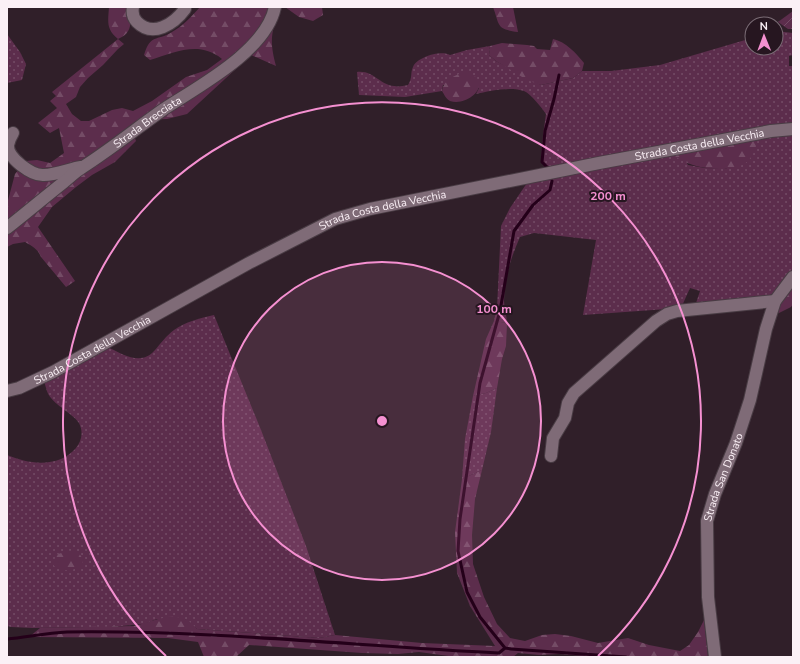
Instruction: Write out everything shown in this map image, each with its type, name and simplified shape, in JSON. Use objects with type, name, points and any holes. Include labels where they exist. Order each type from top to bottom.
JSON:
[{"type":"street","points":[[133,7],[132,10],[134,19],[149,30],[159,29],[170,23],[180,16],[185,7]]},
{"type":"street","name":"Strada Brecciata","points":[[7,228],[82,167],[102,155],[163,110],[217,75],[245,52],[266,29],[272,20],[275,7]]},
{"type":"street","name":"Strada Costa della Vecchia","points":[[7,391],[18,388],[53,372],[249,263],[335,219],[370,209],[592,165],[772,131],[793,129]]},
{"type":"street","points":[[13,133],[8,144],[9,150],[14,158],[23,167],[36,174],[43,175],[82,167]]},
{"type":"street","name":"Strada San Donato","points":[[715,657],[708,597],[707,522],[715,494],[736,443],[750,400],[766,329],[775,301],[793,277]]},
{"type":"street","points":[[551,456],[553,438],[565,418],[568,403],[574,393],[656,321],[666,314],[677,311],[775,301]]},
{"type":"green space","points":[[109,7],[136,7],[130,13],[130,25],[128,32],[118,39],[111,32],[109,25]]},
{"type":"green space","points":[[200,7],[281,7],[272,36],[272,49],[276,66],[251,55],[187,114],[167,119],[144,120],[132,130],[136,141],[115,162],[92,175],[52,207],[38,227],[75,281],[66,287],[32,246],[25,242],[13,244],[7,247],[7,204],[15,174],[26,161],[37,160],[50,163],[64,153],[59,128],[50,133],[38,123],[57,108],[50,101],[56,96],[52,92],[118,39],[124,44],[88,78],[80,87],[76,97],[66,104],[72,114],[81,121],[89,121],[112,110],[122,108],[133,111],[152,101],[186,77],[207,70],[222,59],[213,53],[195,49],[177,52],[150,60],[144,55],[152,41],[176,30]]},
{"type":"green space","points":[[285,7],[322,7],[323,15],[313,21],[299,17]]},
{"type":"green space","points":[[493,7],[513,7],[518,32],[506,30],[500,26]]},
{"type":"green space","points":[[793,11],[793,29],[788,29],[784,26],[784,18]]},
{"type":"green space","points":[[784,32],[793,33],[793,55],[789,56],[789,66],[793,66],[793,124],[547,169],[541,162],[546,114],[533,98],[524,91],[506,89],[476,94],[479,88],[443,85],[442,91],[405,97],[359,95],[357,72],[370,74],[391,86],[408,85],[415,63],[424,57],[441,53],[450,55],[490,46],[489,55],[496,61],[541,85],[573,78],[582,71],[611,71],[660,65],[744,40],[744,56],[784,56]]},
{"type":"green space","points":[[7,34],[20,52],[26,64],[22,80],[7,83]]},
{"type":"green space","points":[[553,39],[566,45],[584,63],[582,71],[573,78],[541,85],[527,80],[489,55],[490,46],[502,43],[534,46],[537,49],[550,50]]},
{"type":"green space","points":[[466,72],[474,76],[479,81],[479,87],[471,97],[465,100],[458,102],[450,101],[446,98],[442,91],[445,83],[454,76]]},
{"type":"green space","points":[[793,132],[793,274],[777,293],[759,298],[695,306],[700,291],[690,288],[681,308],[583,315],[596,240],[534,233],[520,237],[511,260],[504,293],[507,323],[494,321],[497,308],[501,226],[510,208],[527,183],[681,151],[688,165],[705,168],[726,169],[758,138]]},
{"type":"green space","points":[[758,138],[750,159],[741,165],[732,168],[712,169],[701,167],[682,161],[675,156],[681,151]]},
{"type":"green space","points":[[793,281],[793,304],[791,307],[779,313],[776,310]]},
{"type":"green space","points":[[214,315],[306,546],[335,635],[319,638],[197,629],[185,619],[157,619],[144,624],[110,627],[33,628],[7,626],[7,455],[20,460],[40,463],[54,461],[71,453],[78,445],[82,435],[79,423],[74,417],[54,401],[47,390],[44,381],[108,347],[132,358],[150,355],[168,335],[178,327],[203,317]]},
{"type":"green space","points":[[494,321],[507,323],[506,346],[497,388],[486,393],[473,396],[486,339]]},
{"type":"green space","points":[[497,388],[491,432],[482,470],[462,479],[465,439],[473,396],[486,393]]},
{"type":"green space","points":[[482,470],[475,499],[472,535],[473,564],[484,597],[497,624],[510,638],[525,641],[542,635],[555,634],[571,636],[598,643],[628,638],[649,645],[680,651],[689,645],[704,620],[708,657],[599,657],[518,653],[513,657],[456,657],[419,652],[398,654],[362,653],[249,645],[236,657],[204,657],[198,642],[168,638],[29,637],[40,628],[134,626],[166,617],[179,617],[187,620],[197,629],[319,638],[335,635],[422,643],[495,646],[470,606],[457,573],[455,532],[462,479]]},
{"type":"green space","points":[[74,551],[80,554],[83,562],[80,567],[67,570],[54,566],[55,557],[58,554]]},
{"type":"waterway","points":[[549,169],[542,162],[545,131],[559,75]]},
{"type":"waterway","points":[[552,181],[550,190],[533,205],[514,231],[500,311],[480,383],[460,519],[458,551],[467,592],[480,617],[505,648],[626,657]]},
{"type":"waterway","points":[[7,639],[67,632],[121,632],[175,633],[499,653],[505,648]]}]
